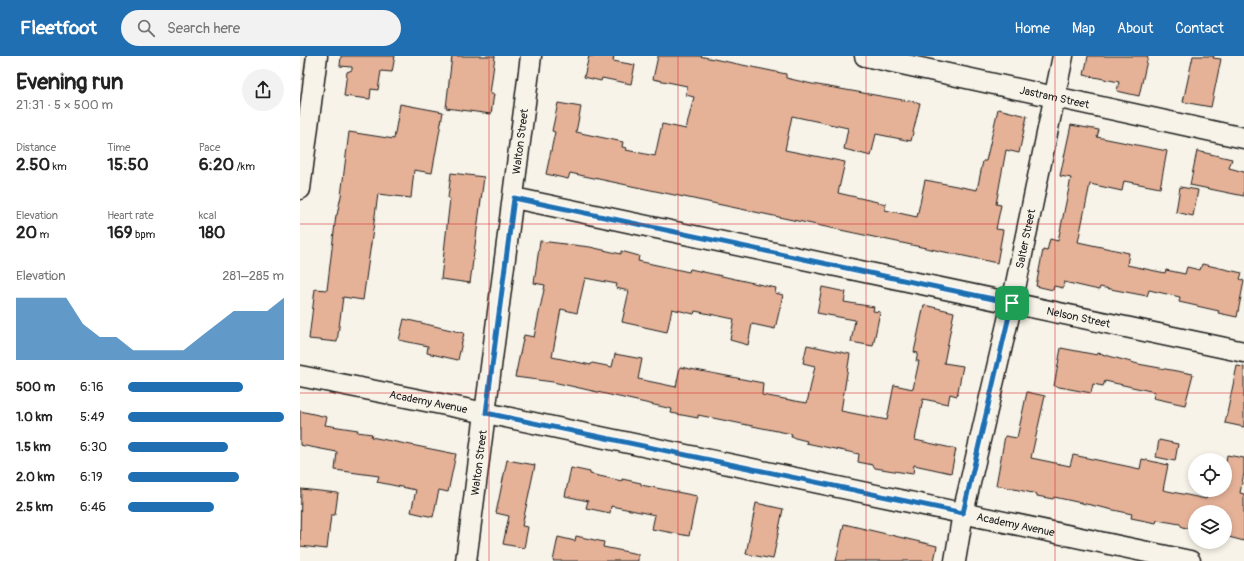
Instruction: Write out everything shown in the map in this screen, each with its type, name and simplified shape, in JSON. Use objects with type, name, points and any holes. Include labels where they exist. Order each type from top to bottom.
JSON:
[{"type":"street","points":[[300,189],[317,56]]},
{"type":"street","name":"Walton Street","points":[[466,561],[514,198],[531,56]]},
{"type":"street","name":"Jastram Street","points":[[865,56],[1244,138]]},
{"type":"street","name":"Salter Street","points":[[954,561],[963,513],[1012,303],[1063,56]]},
{"type":"street","name":"Nelson Street","points":[[514,198],[1244,352]]},
{"type":"street","name":"Academy Avenue","points":[[300,376],[486,413],[1190,561]]},
{"type":"building","points":[[341,56],[395,56],[392,72],[381,71],[378,90],[371,89],[370,99],[344,96],[347,72],[352,70],[352,67],[340,66]]},
{"type":"building","points":[[452,56],[495,56],[490,94],[494,94],[491,114],[446,108]]},
{"type":"building","points":[[589,56],[614,56],[613,61],[635,65],[631,84],[602,78],[601,81],[584,77]]},
{"type":"building","points":[[658,56],[699,56],[786,74],[786,78],[812,84],[920,103],[911,141],[876,134],[871,156],[844,149],[848,128],[792,116],[785,150],[845,162],[838,193],[886,204],[885,210],[917,217],[925,180],[977,190],[983,161],[986,161],[998,109],[1027,116],[1019,153],[1006,150],[996,204],[1001,205],[996,229],[1003,230],[997,263],[570,173],[568,179],[546,174],[555,132],[552,131],[558,103],[581,107],[576,132],[623,142],[622,147],[627,148],[626,150],[655,156],[662,124],[686,129],[694,97],[686,95],[687,86],[653,79]]},
{"type":"building","points":[[1088,56],[1148,56],[1139,96],[1117,91],[1119,82],[1084,75]]},
{"type":"building","points":[[1193,56],[1214,56],[1213,58],[1221,59],[1211,107],[1183,102]]},
{"type":"building","points":[[400,104],[443,112],[432,173],[414,170],[411,198],[378,194],[363,300],[343,297],[337,342],[309,339],[315,289],[327,290],[336,215],[341,196],[349,132],[394,139]]},
{"type":"building","points":[[1071,125],[1099,130],[1097,137],[1167,151],[1160,188],[1124,181],[1122,191],[1090,184],[1078,242],[1129,253],[1127,265],[1165,273],[1166,270],[1185,274],[1187,267],[1200,270],[1202,264],[1242,273],[1240,279],[1244,281],[1237,317],[1218,313],[1219,311],[1179,302],[1180,297],[1149,290],[1147,296],[1100,287],[1099,290],[1064,282],[1063,288],[1054,286],[1053,290],[1036,286],[1043,250],[1047,251],[1050,239],[1058,241],[1071,178],[1060,176]]},
{"type":"building","points":[[1197,151],[1232,159],[1229,168],[1244,172],[1244,196],[1190,185]]},
{"type":"building","points":[[451,173],[484,177],[470,283],[441,279],[450,199],[448,198]]},
{"type":"building","points":[[1180,187],[1198,190],[1193,216],[1176,212]]},
{"type":"building","points":[[540,241],[590,247],[621,254],[621,251],[639,256],[638,261],[689,272],[690,269],[776,288],[775,293],[783,295],[775,329],[752,324],[748,345],[730,340],[734,319],[695,311],[694,314],[672,309],[667,332],[622,322],[629,291],[616,288],[617,284],[585,278],[577,313],[561,309],[552,357],[591,365],[592,363],[612,367],[615,354],[642,359],[638,379],[676,387],[680,367],[763,383],[762,395],[807,403],[815,366],[803,363],[807,345],[850,354],[841,411],[887,420],[894,385],[913,389],[919,361],[916,361],[918,353],[914,352],[924,305],[954,312],[944,363],[963,366],[957,396],[950,394],[948,404],[923,399],[915,440],[956,449],[951,473],[914,465],[913,474],[875,468],[873,465],[858,462],[859,454],[806,443],[807,441],[791,437],[792,434],[698,415],[698,418],[671,413],[672,409],[553,382],[515,377],[524,335],[534,337],[545,285],[534,283]]},
{"type":"building","points":[[822,287],[846,292],[844,302],[874,307],[873,311],[880,312],[873,346],[851,342],[855,320],[817,313]]},
{"type":"building","points":[[404,319],[464,333],[458,360],[427,353],[428,346],[399,340]]},
{"type":"building","points":[[1061,348],[1097,355],[1098,353],[1138,364],[1193,374],[1185,405],[1153,398],[1155,392],[1105,381],[1103,386],[1093,384],[1091,393],[1054,386]]},
{"type":"building","points":[[1237,366],[1244,367],[1244,427],[1225,423]]},
{"type":"building","points":[[1027,392],[1045,396],[1031,458],[1070,466],[1073,455],[1140,469],[1142,459],[1168,465],[1163,490],[1188,495],[1188,497],[1206,499],[1206,497],[1232,497],[1232,456],[1244,458],[1244,473],[1240,493],[1244,494],[1244,541],[1232,538],[1232,505],[1188,505],[1188,528],[1182,527],[1180,524],[1157,520],[1156,523],[1131,518],[1132,514],[1054,497],[1053,499],[1037,496],[1037,494],[996,485],[1005,436],[1017,438]]},
{"type":"building","points":[[300,411],[327,417],[325,425],[358,430],[357,432],[372,434],[371,437],[456,454],[448,492],[439,490],[433,517],[411,512],[416,490],[377,482],[379,476],[335,470],[337,452],[300,445]]},
{"type":"building","points":[[1159,440],[1178,444],[1175,461],[1156,457]]},
{"type":"building","points":[[507,460],[535,465],[522,526],[528,527],[524,548],[503,544],[509,516],[496,513]]},
{"type":"building","points":[[571,468],[590,472],[590,474],[622,481],[622,479],[641,483],[641,485],[697,496],[689,536],[652,529],[655,515],[611,506],[610,513],[586,508],[588,501],[565,496]]},
{"type":"building","points":[[301,489],[338,493],[335,515],[331,515],[327,549],[300,546]]},
{"type":"building","points":[[756,503],[783,509],[773,559],[746,554]]},
{"type":"building","points":[[844,524],[937,546],[934,561],[836,561]]},
{"type":"building","points":[[576,536],[604,542],[603,547],[638,554],[638,561],[553,561],[558,537],[575,541]]},
{"type":"route","points":[[514,198],[1012,303],[963,513],[486,413],[514,198]]}]
